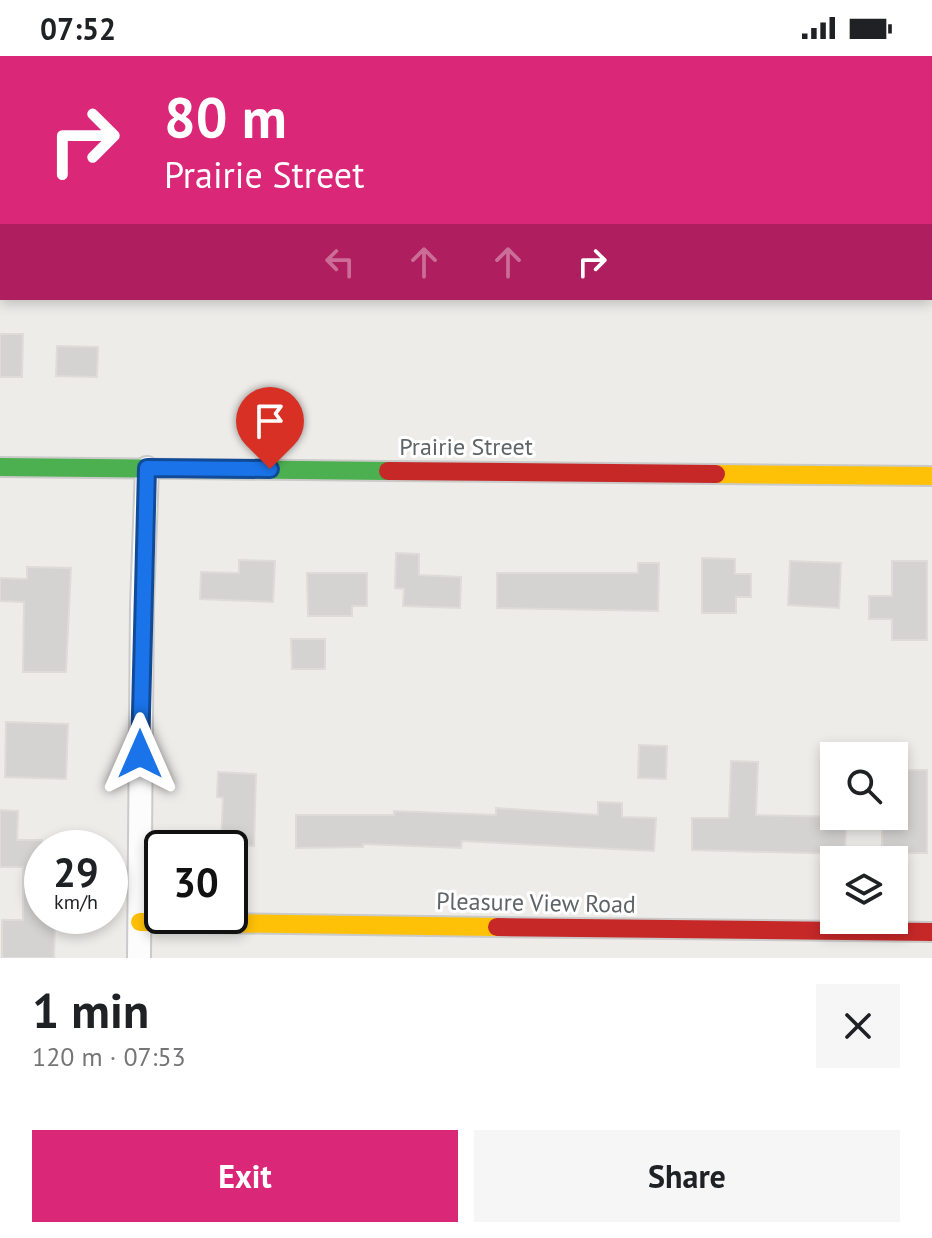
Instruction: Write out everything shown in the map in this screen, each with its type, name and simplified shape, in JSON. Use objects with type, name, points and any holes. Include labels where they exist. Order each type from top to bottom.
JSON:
[{"type":"street","name":"Prairie Street","points":[[0,467],[932,476]]},
{"type":"street","points":[[139,958],[142,605],[147,468]]},
{"type":"street","name":"Pleasure View Road","points":[[140,922],[932,932]]},
{"type":"building","points":[[0,334],[23,334],[22,377],[0,377]]},
{"type":"building","points":[[57,346],[98,347],[97,377],[56,376]]},
{"type":"building","points":[[396,553],[419,554],[419,575],[461,577],[460,608],[403,606],[404,589],[395,588]]},
{"type":"building","points":[[702,558],[735,559],[735,574],[751,574],[751,597],[736,597],[736,613],[702,613]]},
{"type":"building","points":[[239,560],[275,561],[273,602],[200,599],[201,572],[239,573]]},
{"type":"building","points":[[790,561],[841,563],[839,608],[788,605]]},
{"type":"building","points":[[892,561],[927,561],[927,640],[892,640],[892,619],[869,619],[869,596],[892,596]]},
{"type":"building","points":[[638,563],[659,563],[658,611],[497,608],[497,573],[638,573]]},
{"type":"building","points":[[27,567],[71,568],[66,672],[23,672],[24,602],[0,601],[0,578],[27,579]]},
{"type":"building","points":[[307,573],[367,573],[367,606],[352,606],[352,616],[308,616]]},
{"type":"building","points":[[291,639],[325,639],[325,669],[292,669]]},
{"type":"building","points":[[6,722],[68,724],[66,779],[5,777]]},
{"type":"building","points":[[639,745],[667,746],[666,779],[638,778]]},
{"type":"building","points":[[731,761],[758,762],[756,815],[820,816],[820,830],[846,830],[845,846],[820,846],[820,853],[692,850],[692,818],[729,818]]},
{"type":"building","points":[[908,770],[927,770],[927,853],[908,853],[908,846],[882,846],[882,830],[908,830]]},
{"type":"building","points":[[218,772],[256,774],[254,846],[248,846],[248,830],[222,830],[223,798],[217,797]]},
{"type":"building","points":[[598,802],[622,803],[622,817],[656,818],[654,851],[462,841],[461,848],[363,844],[363,847],[296,848],[296,815],[394,815],[394,811],[496,815],[496,808],[598,815]]},
{"type":"building","points":[[0,810],[18,811],[17,840],[24,840],[24,934],[55,934],[54,958],[2,958],[2,920],[23,920],[23,867],[0,867]]},
{"type":"traffic: fast","points":[[0,467],[388,471]]},
{"type":"traffic: slow","points":[[716,474],[932,476]]},
{"type":"traffic: slow","points":[[140,922],[497,927]]},
{"type":"traffic: jam","points":[[388,471],[716,474]]},
{"type":"traffic: jam","points":[[497,927],[932,932]]},
{"type":"route","points":[[140,754],[147,468],[270,469]]}]
